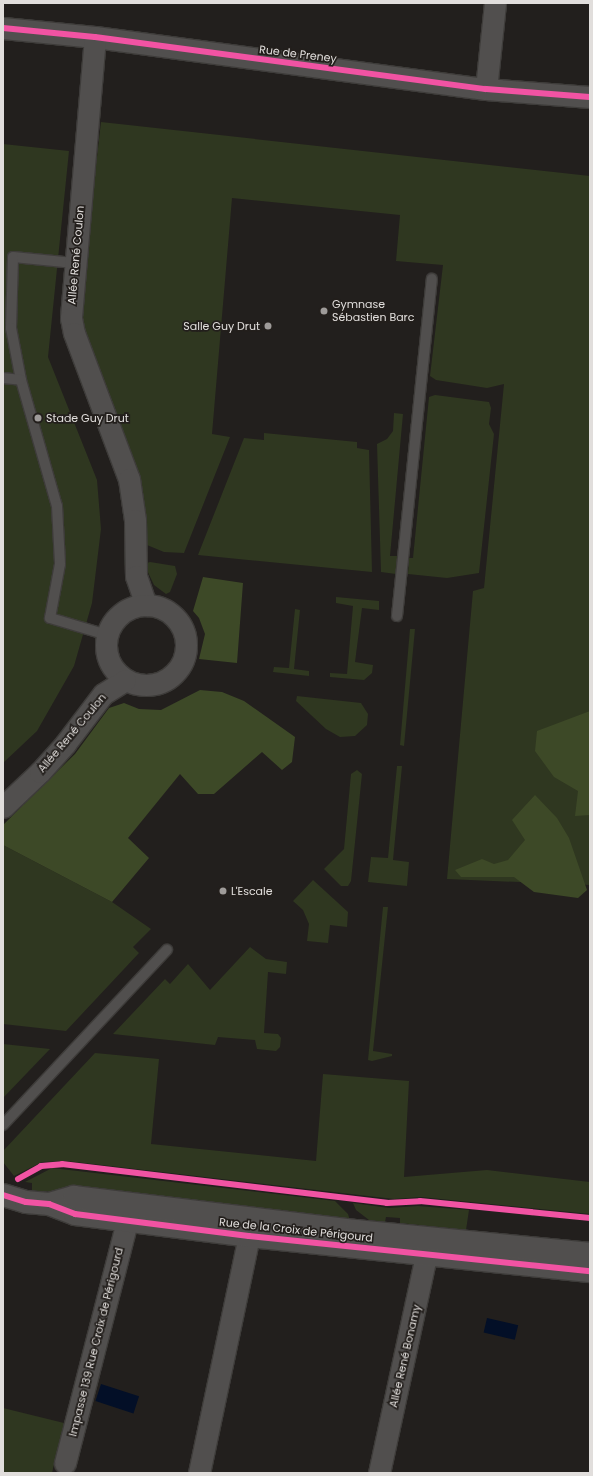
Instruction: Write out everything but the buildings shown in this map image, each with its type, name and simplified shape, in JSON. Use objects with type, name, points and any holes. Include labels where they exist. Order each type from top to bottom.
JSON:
[{"type":"street","points":[[486,88],[495,3]]},
{"type":"street","name":"Rue de Preney","points":[[3,28],[95,37],[486,88],[590,96]]},
{"type":"street","name":"Allée René Coulon","points":[[95,37],[71,302],[74,333],[129,478],[135,520],[136,576],[146,605]]},
{"type":"street","points":[[146,605],[168,612],[178,621],[184,633],[186,647],[183,661],[175,673],[164,681],[152,685],[138,685],[125,680],[115,671],[109,660],[106,648],[107,635],[113,623],[122,613],[133,607],[146,605]]},
{"type":"street","name":"Allée René Coulon","points":[[3,807],[40,772],[65,744],[103,694],[125,680]]},
{"type":"street","name":"Rue de la Croix de Périgourd","points":[[3,1194],[26,1202],[49,1204],[75,1214],[249,1236],[590,1254]]},
{"type":"street","name":"Rue de la Croix de Périgourd","points":[[49,1204],[74,1197],[429,1246],[590,1272]]},
{"type":"street","name":"Impasse 139 Rue Croix de Périgourd","points":[[65,1463],[127,1221]]},
{"type":"street","points":[[199,1473],[249,1236]]},
{"type":"street","name":"Allée René Bonamy","points":[[379,1473],[429,1246]]},
{"type":"lane","points":[[74,263],[13,257],[10,328],[21,380],[57,506],[60,564],[50,618],[107,635]]},
{"type":"lane","points":[[397,616],[432,279]]},
{"type":"lane","points":[[3,378],[21,380]]},
{"type":"lane","points":[[3,1125],[167,950]]},
{"type":"green space","points":[[101,122],[590,176],[590,885],[447,879],[473,591],[484,588],[504,384],[487,388],[436,380],[430,376],[443,265],[396,261],[400,215],[232,198],[212,434],[230,437],[184,553],[164,552],[147,545],[143,500],[133,457],[84,334],[79,314]]},
{"type":"green space","name":"Stade Guy Drut","points":[[3,144],[69,151],[48,357],[97,480],[101,529],[92,603],[74,666],[37,731],[3,763]]},
{"type":"green space","points":[[435,395],[489,402],[491,408],[489,424],[494,434],[479,573],[447,578],[408,574],[409,558],[413,558],[429,397]]},
{"type":"green space","points":[[394,413],[403,414],[390,556],[398,556],[396,574],[381,572],[377,444],[387,439],[393,431]]},
{"type":"green space","points":[[264,433],[357,442],[357,448],[369,450],[372,572],[198,555],[244,438],[264,440]]},
{"type":"green space","points":[[150,562],[175,566],[177,574],[170,592],[166,594],[154,585],[144,564]]},
{"type":"green space","points":[[203,577],[243,583],[237,663],[199,659],[205,634],[199,618],[193,611]]},
{"type":"green space","points":[[336,597],[379,601],[379,610],[362,608],[355,662],[373,665],[372,673],[364,680],[330,677],[330,673],[347,674],[353,606],[336,603]]},
{"type":"green space","points":[[295,609],[300,610],[294,669],[309,671],[309,676],[273,672],[274,667],[289,668]]},
{"type":"green space","points":[[410,629],[415,629],[404,746],[400,745]]},
{"type":"green space","points":[[200,690],[222,692],[244,701],[295,737],[292,762],[282,770],[262,752],[214,794],[198,794],[180,774],[128,838],[149,858],[112,902],[3,845],[3,825],[75,754],[109,708],[124,703],[139,709],[161,710]]},
{"type":"green space","points":[[297,696],[361,703],[368,714],[367,725],[355,736],[340,737],[326,729],[296,701]]},
{"type":"green space","points":[[590,711],[590,815],[575,816],[578,791],[554,777],[535,751],[537,731]]},
{"type":"green space","points":[[397,766],[402,766],[393,860],[409,862],[407,886],[368,882],[371,857],[388,858]]},
{"type":"green space","points":[[357,770],[362,774],[351,881],[348,886],[341,886],[324,869],[344,849],[351,774]]},
{"type":"green space","points":[[535,795],[557,818],[569,838],[587,890],[578,898],[534,892],[514,877],[461,877],[455,870],[482,859],[494,864],[508,860],[525,840],[512,820]]},
{"type":"green space","points":[[3,845],[112,902],[151,929],[133,947],[139,953],[66,1031],[3,1024]]},
{"type":"green space","points":[[313,880],[348,912],[347,927],[330,925],[328,943],[307,941],[309,924],[303,910],[293,901]]},
{"type":"green space","points":[[383,907],[388,907],[373,1051],[392,1054],[392,1056],[372,1061],[368,1060]]},
{"type":"green space","points":[[250,947],[266,959],[287,962],[286,974],[268,972],[264,1033],[278,1034],[281,1038],[280,1047],[276,1051],[257,1049],[255,1040],[218,1037],[215,1045],[113,1034],[165,979],[170,984],[188,964],[210,990]]},
{"type":"green space","points":[[3,1044],[50,1049],[3,1098]]},
{"type":"green space","points":[[95,1053],[159,1059],[151,1144],[316,1161],[323,1074],[409,1081],[404,1177],[487,1170],[590,1182],[590,1214],[421,1197],[394,1199],[67,1161],[42,1162],[14,1176],[3,1162],[3,1151]]},
{"type":"green space","points":[[52,1168],[335,1201],[348,1214],[351,1224],[75,1192],[38,1191],[32,1190],[32,1183],[25,1182]]},
{"type":"green space","points":[[353,1203],[389,1208],[418,1206],[469,1210],[466,1230],[400,1223],[400,1218],[386,1217],[385,1222],[369,1220],[356,1210]]},
{"type":"green space","points":[[3,1408],[64,1423],[52,1473],[3,1473]]},
{"type":"water","points":[[487,1318],[518,1325],[515,1340],[484,1333]]},
{"type":"water","points":[[101,1384],[139,1396],[133,1413],[95,1401]]},
{"type":"cycle path","points":[[3,28],[95,37],[486,89],[590,97]]},
{"type":"cycle path","points":[[18,1179],[41,1166],[62,1164],[387,1203],[420,1201],[590,1218]]},
{"type":"cycle path","points":[[3,1195],[26,1202],[49,1204],[75,1214],[249,1236],[590,1271]]},
{"type":"place","name":"Gymnase Sébastien Barc","points":[[324,311]]},
{"type":"place","name":"Salle Guy Drut","points":[[268,326]]},
{"type":"place","name":"Stade Guy Drut","points":[[38,418]]},
{"type":"place","name":"L'Escale","points":[[223,891]]}]
